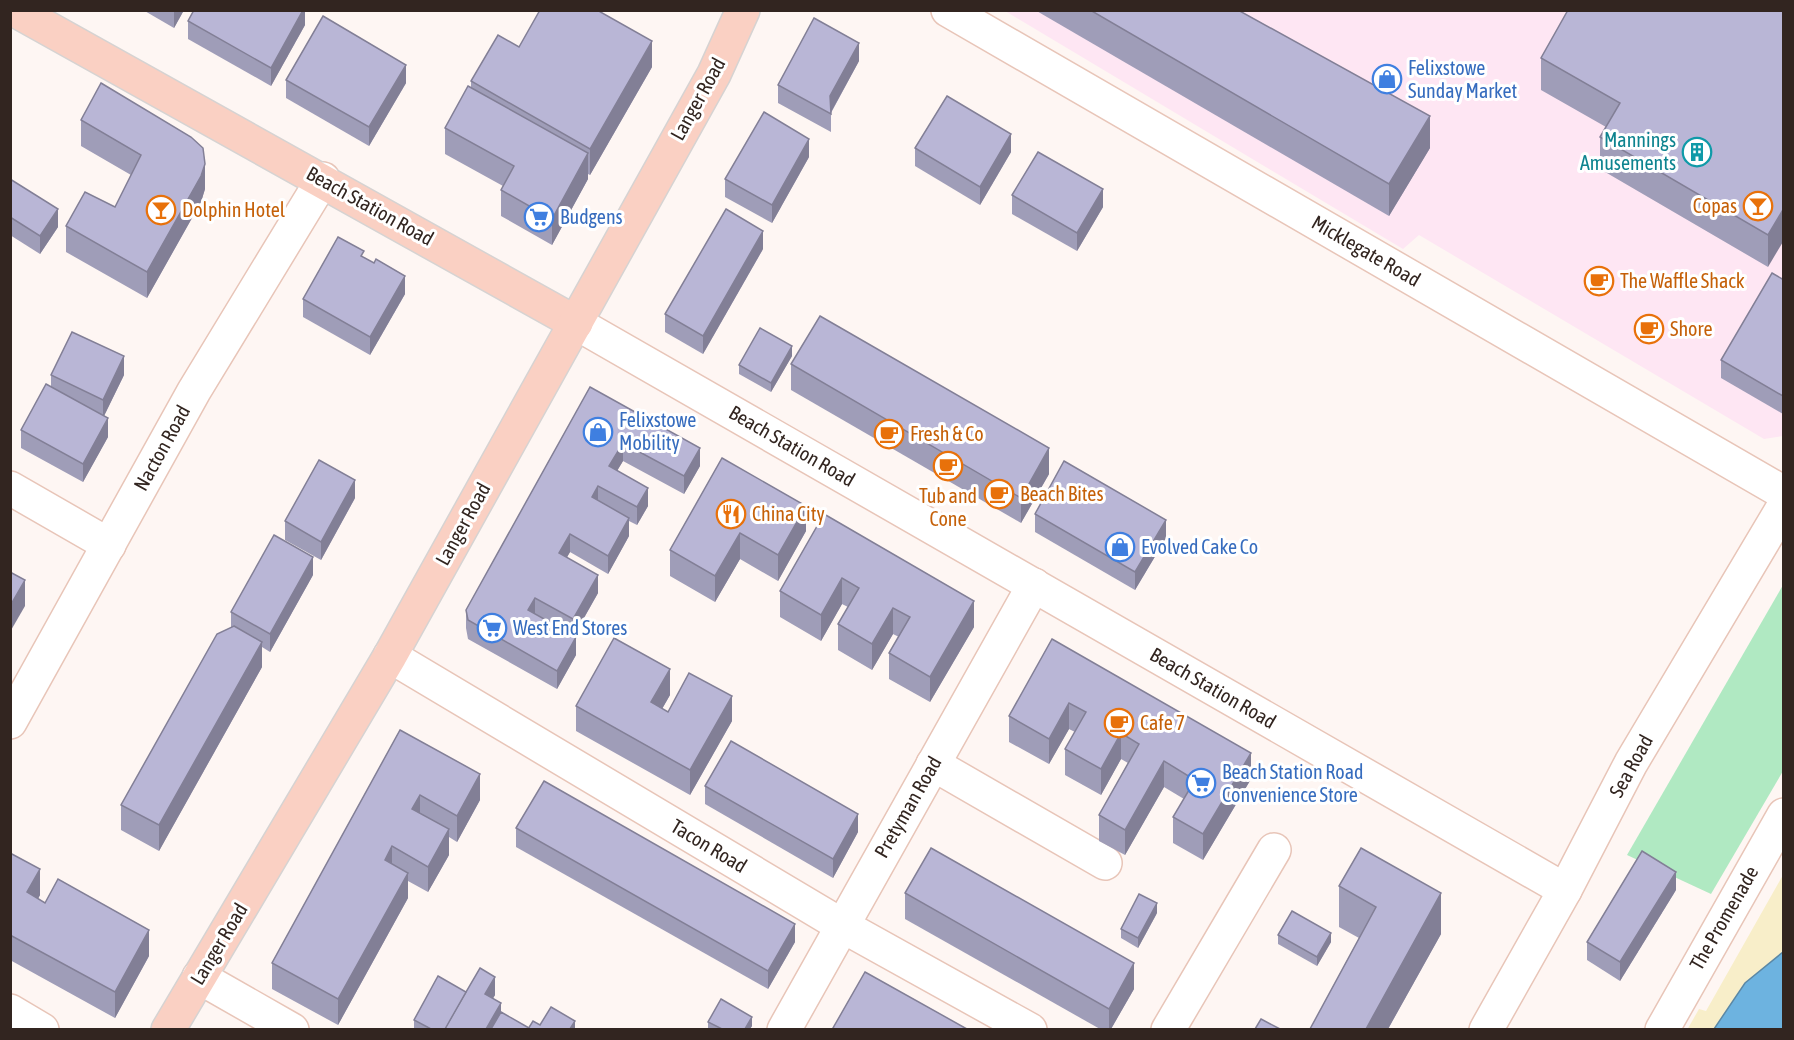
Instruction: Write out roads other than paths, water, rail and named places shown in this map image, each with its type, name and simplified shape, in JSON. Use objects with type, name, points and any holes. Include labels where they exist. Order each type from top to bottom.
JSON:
[{"type":"main road","name":"Beach Station Road","points":[[15,10],[323,179],[576,323]]},
{"type":"main road","name":"Langer Road","points":[[168,1029],[390,656],[714,74],[743,10]]},
{"type":"street","name":"Micklegate Road","points":[[948,10],[1784,493]]},
{"type":"street","name":"Nacton Road","points":[[10,722],[194,391],[323,179]]},
{"type":"street","name":"Beach Station Road","points":[[576,323],[1564,890]]},
{"type":"street","points":[[10,488],[109,545]]},
{"type":"street","name":"Sea Road","points":[[1486,1029],[1564,890],[1631,763],[1784,506]]},
{"type":"street","name":"Pretyman Road","points":[[784,1029],[1034,585]]},
{"type":"street","name":"Tacon Road","points":[[390,656],[841,925],[1030,1029]]},
{"type":"street","points":[[933,764],[1105,863]]},
{"type":"street","name":"The Promenade","points":[[1664,1026],[1784,815]]},
{"type":"street","points":[[1168,1029],[1274,850]]},
{"type":"street","points":[[200,977],[292,1029]]},
{"type":"street","points":[[10,1011],[42,1029]]},
{"type":"water","points":[[1783,952],[1783,1029],[1714,1029],[1745,983]]},
{"type":"place","name":"Felixstowe Sunday Market","points":[[1387,79]]},
{"type":"place","name":"Mannings Amusements","points":[[1697,152]]},
{"type":"place","name":"Copas","points":[[1758,206]]},
{"type":"place","name":"Dolphin Hotel","points":[[161,210]]},
{"type":"place","name":"Budgens","points":[[539,217]]},
{"type":"place","name":"The Waffle Shack","points":[[1599,281]]},
{"type":"place","name":"Shore","points":[[1649,329]]},
{"type":"place","name":"Felixstowe Mobility","points":[[598,432]]},
{"type":"place","name":"Fresh & Co","points":[[889,434]]},
{"type":"place","name":"Tub and Cone","points":[[948,466]]},
{"type":"place","name":"Beach Bites","points":[[999,494]]},
{"type":"place","name":"China City","points":[[731,514]]},
{"type":"place","name":"Evolved Cake Co","points":[[1120,547]]},
{"type":"place","name":"West End Stores","points":[[492,628]]},
{"type":"place","name":"Cafe 7","points":[[1119,723]]},
{"type":"place","name":"Beach Station Road Convenience Store","points":[[1201,783]]}]
